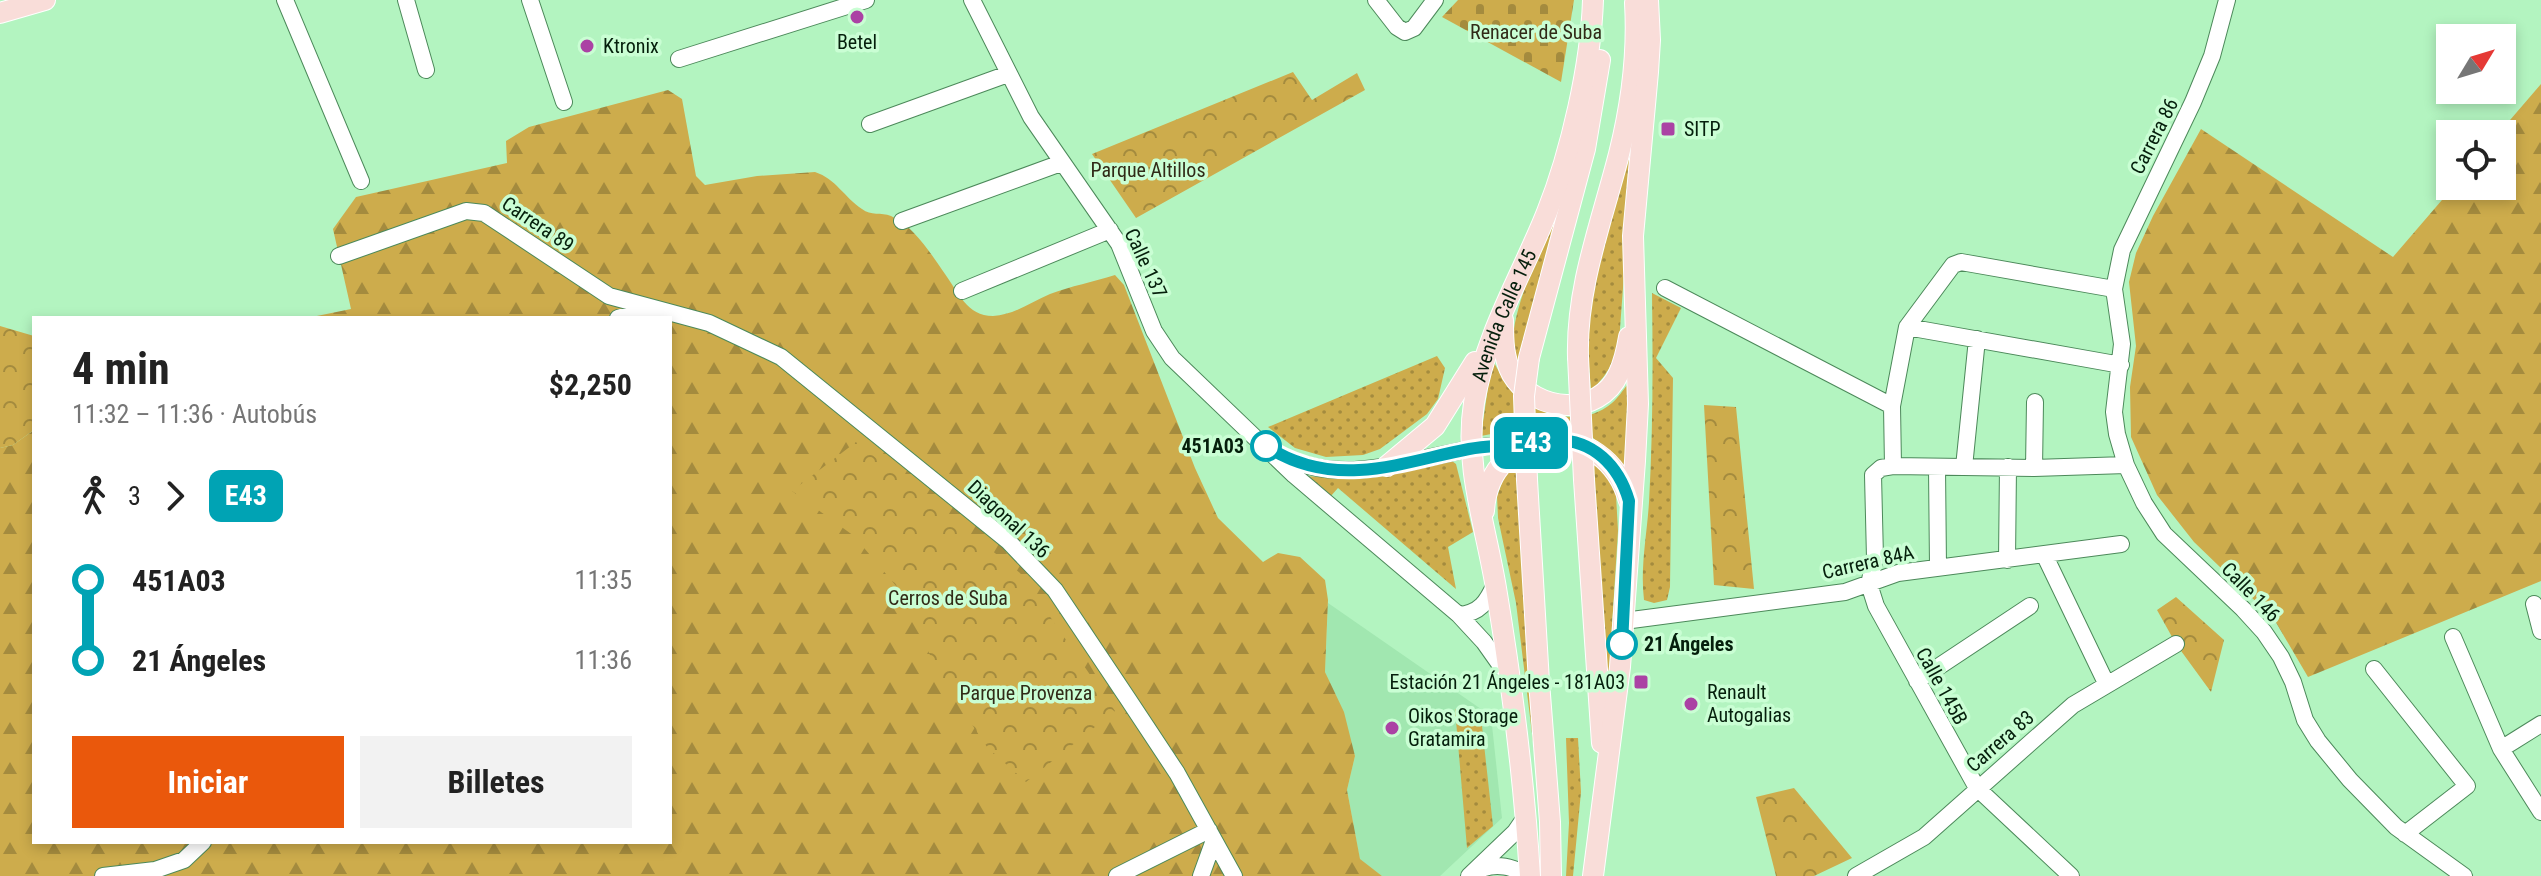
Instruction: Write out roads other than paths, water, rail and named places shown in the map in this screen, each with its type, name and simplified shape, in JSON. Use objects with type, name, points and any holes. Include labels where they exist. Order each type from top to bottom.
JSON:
[{"type":"main road","points":[[0,13],[45,0]]},
{"type":"main road","name":"Avenida Calle 145","points":[[1529,876],[1526,816],[1511,681],[1475,483],[1472,449],[1474,406],[1482,364],[1556,188],[1584,79],[1596,0]]},
{"type":"main road","name":"Avenida Calle 145","points":[[1551,876],[1524,396],[1529,358],[1593,111],[1601,42],[1596,0]]},
{"type":"main road","points":[[1604,794],[1584,480],[1578,328],[1583,288],[1620,151],[1635,41],[1635,0]]},
{"type":"main road","points":[[1593,876],[1624,621],[1638,404],[1633,236],[1650,40],[1648,0]]},
{"type":"main road","points":[[1500,317],[1512,375],[1533,396],[1554,404],[1573,405],[1596,397],[1619,375],[1631,325],[1634,289]]},
{"type":"main road","points":[[1387,466],[1435,426],[1466,380],[1500,317]]},
{"type":"main road","points":[[1489,550],[1484,519],[1485,498],[1492,478],[1504,462],[1535,443],[1571,441],[1603,456],[1624,484],[1630,518]]},
{"type":"street","points":[[285,0],[361,181]]},
{"type":"street","points":[[406,0],[426,70]]},
{"type":"street","points":[[530,0],[564,102]]},
{"type":"street","points":[[679,59],[866,0]]},
{"type":"street","name":"Calle 137","points":[[972,0],[1008,74],[1061,163],[1110,230],[1163,345],[1183,370],[1258,441],[1459,615],[1484,642],[1511,681]]},
{"type":"street","points":[[1376,0],[1397,27],[1405,32],[1414,28],[1435,0]]},
{"type":"street","points":[[1650,40],[1659,0]]},
{"type":"street","name":"Carrera 86","points":[[2114,289],[2122,250],[2193,102],[2212,56],[2227,0]]},
{"type":"street","points":[[870,124],[1008,74]]},
{"type":"street","points":[[902,221],[1061,163]]},
{"type":"street","name":"Carrera 89","points":[[339,256],[466,211],[484,213],[609,296],[648,309]]},
{"type":"street","points":[[962,291],[1110,230]]},
{"type":"street","points":[[1893,466],[1892,406],[1907,327],[1953,265],[1961,262],[2114,289]]},
{"type":"street","points":[[1665,288],[1892,406]]},
{"type":"street","name":"Calle 146","points":[[2114,289],[2120,326],[2121,365],[2114,412],[2117,434],[2126,465],[2144,503],[2164,534],[2243,609],[2273,644],[2293,682],[2305,720],[2350,780],[2405,834],[2457,874]]},
{"type":"street","points":[[625,316],[648,309]]},
{"type":"street","name":"Diagonal 136","points":[[648,309],[709,323],[781,357],[1008,541],[1055,590],[1177,773],[1234,876]]},
{"type":"street","points":[[1907,327],[2121,365]]},
{"type":"street","points":[[1964,467],[1977,339]]},
{"type":"street","points":[[2034,468],[2035,402]]},
{"type":"street","name":"Calle 137","points":[[1258,441],[1293,462],[1349,470],[1387,466],[1472,449],[1535,443]]},
{"type":"street","points":[[1869,584],[1875,558],[1873,475],[1881,468],[2126,465]]},
{"type":"street","points":[[1937,467],[1938,567]]},
{"type":"street","points":[[2007,560],[2008,467]]},
{"type":"street","name":"Carrera 84A","points":[[1624,621],[1845,592],[1898,573],[2121,544]]},
{"type":"street","points":[[2044,554],[2107,685]]},
{"type":"street","points":[[1459,615],[1470,614],[1483,606],[1495,584]]},
{"type":"street","name":"Calle 145B","points":[[1869,584],[1876,606],[1977,788],[2071,876]]},
{"type":"street","points":[[2534,604],[2541,631]]},
{"type":"street","points":[[1917,681],[2030,606]]},
{"type":"street","points":[[2453,637],[2501,749],[2541,812]]},
{"type":"street","name":"Carrera 83","points":[[1856,876],[1924,837],[2073,705],[2176,644]]},
{"type":"street","points":[[2374,669],[2467,786],[2405,834]]},
{"type":"street","points":[[2501,749],[2541,724]]},
{"type":"street","points":[[1472,874],[1515,832],[1526,816]]},
{"type":"street","points":[[1117,876],[1212,835]]},
{"type":"street","points":[[1201,876],[1212,835]]},
{"type":"street","points":[[103,876],[155,870],[184,860],[201,844]]},
{"type":"street","points":[[1472,874],[1496,865],[1529,876]]},
{"type":"place","name":"Betel","points":[[857,17]]},
{"type":"place","name":"Ktronix","points":[[587,46]]},
{"type":"place","name":"SITP","points":[[1668,129]]},
{"type":"place","name":"451A03","points":[[1266,446]]},
{"type":"place","name":"21 Ángeles","points":[[1622,644]]},
{"type":"place","name":"Estación 21 Ángeles - 181A03","points":[[1641,682]]},
{"type":"place","name":"Renault Autogalias","points":[[1691,704]]},
{"type":"place","name":"Oikos Storage Gratamira","points":[[1392,728]]},
{"type":"park label","name":"Renacer de Suba","points":[[1536,32]]},
{"type":"park label","name":"Parque Altillos","points":[[1148,170]]},
{"type":"park label","name":"Cerros de Suba","points":[[948,598]]},
{"type":"park label","name":"Parque Provenza","points":[[1026,693]]}]
